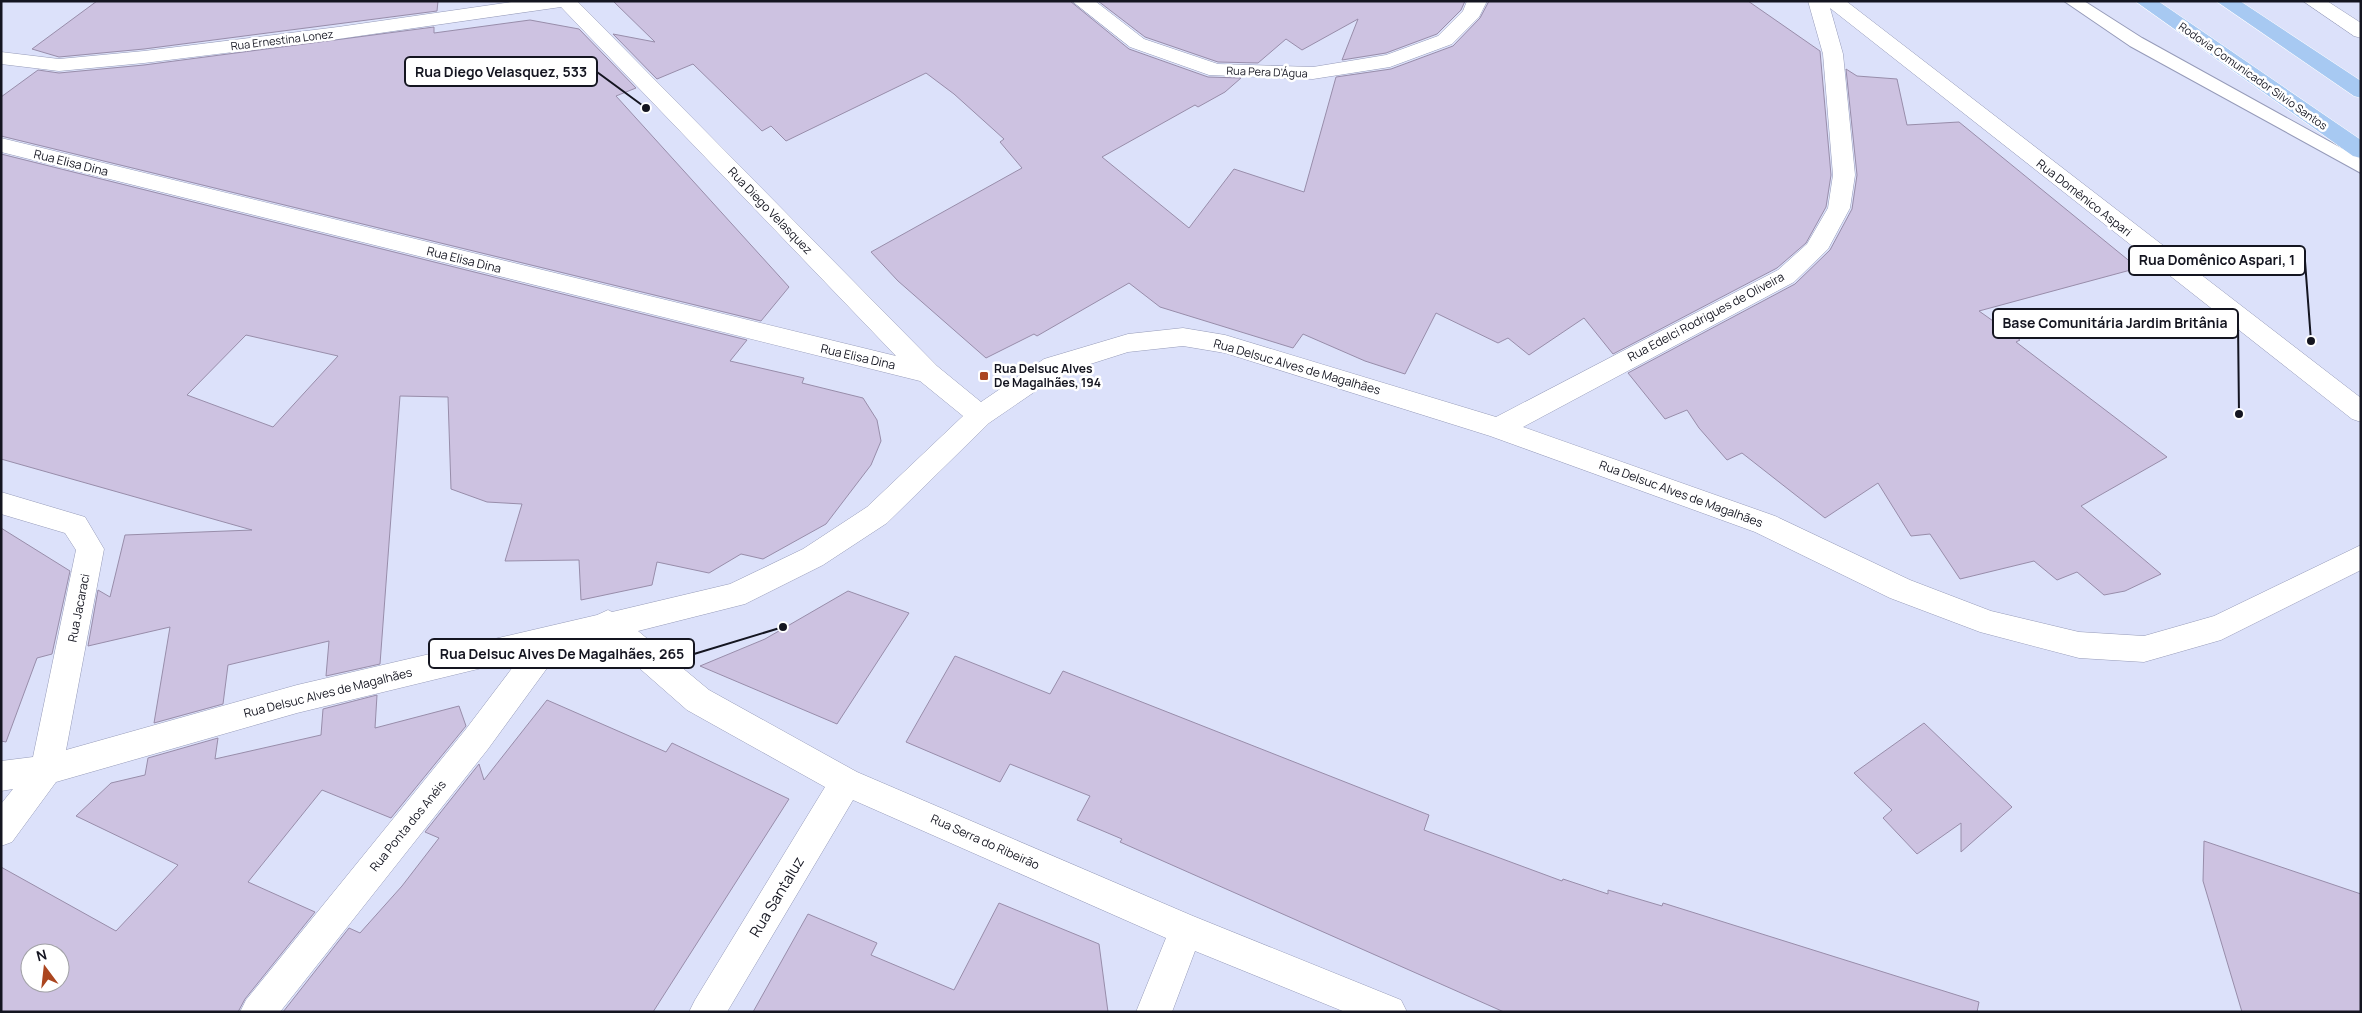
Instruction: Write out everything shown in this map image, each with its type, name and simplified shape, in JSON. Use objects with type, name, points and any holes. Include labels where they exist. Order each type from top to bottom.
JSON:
[{"type":"highway","name":"Rodovia Comunicador Silvio Santos","points":[[2145,1],[2361,151]]},
{"type":"highway","points":[[2226,1],[2361,91]]},
{"type":"street","name":"Rua Ernestina Lonez","points":[[1,58],[59,65],[144,57],[338,33],[562,1]]},
{"type":"street","name":"Rua Diego Velasquez","points":[[566,1],[928,373],[980,416]]},
{"type":"street","name":"Rua Pera D'Água","points":[[1082,1],[1137,43],[1216,70],[1313,73],[1390,61],[1445,40],[1472,13],[1477,1]]},
{"type":"street","name":"Rua Edelci Rodrigues de Oliveira","points":[[1498,428],[1786,276],[1816,249],[1839,208],[1844,175],[1833,54],[1818,1]]},
{"type":"street","name":"Rua Domênico Aspari","points":[[1834,1],[2361,412]]},
{"type":"street","points":[[2313,1],[2361,32]]},
{"type":"street","name":"Rua Elisa Dina","points":[[1,146],[928,373]]},
{"type":"street","name":"Rua Delsuc Alves de Magalhães","points":[[1,776],[46,770],[297,699],[734,595],[813,557],[877,515],[980,416],[1053,366],[1128,343],[1183,336],[1225,344],[1498,428],[1764,524],[1900,589],[1990,623],[2079,645],[2144,649],[2221,627],[2361,557]]},
{"type":"street","name":"Rua Jacaraci","points":[[9,509],[75,525],[90,549],[46,770]]},
{"type":"street","name":"Rua Serra do Ribeirão","points":[[608,624],[698,700],[846,782],[1186,930],[1389,1012]]},
{"type":"street","name":"Rua Ponta dos Anéis","points":[[258,1012],[471,746],[553,637]]},
{"type":"street","points":[[1,831],[46,770]]},
{"type":"street","name":"Rua Santaluz","points":[[707,1012],[846,782]]},
{"type":"street","points":[[1154,1012],[1186,930]]},
{"type":"lane","points":[[2072,1],[2136,42],[2361,167]]},
{"type":"building","points":[[97,1],[438,1],[437,11],[144,49],[59,57],[32,49]]},
{"type":"building","points":[[613,1],[1070,1],[1129,49],[1208,77],[1241,78],[1225,92],[1198,107],[1195,105],[1102,157],[1189,228],[1234,169],[1304,192],[1336,77],[1391,69],[1453,46],[1480,18],[1489,1],[1748,1],[1820,51],[1831,175],[1826,207],[1806,243],[1777,268],[1613,354],[1584,318],[1529,355],[1508,338],[1498,343],[1436,313],[1405,374],[1365,361],[1303,334],[1293,348],[1160,307],[1129,283],[1037,336],[1034,334],[986,358],[898,281],[871,252],[1022,168],[1000,142],[1004,139],[954,94],[926,73],[786,141],[771,126],[762,131],[693,64],[657,79],[613,34],[655,42]]},
{"type":"building","points":[[1098,1],[1465,1],[1461,10],[1437,34],[1386,53],[1342,60],[1358,19],[1302,50],[1286,39],[1258,63],[1218,62],[1145,37]]},
{"type":"building","points":[[530,20],[579,29],[636,88],[616,96],[789,287],[761,321],[1,136],[1,97],[38,70],[59,73],[144,65],[434,27],[434,33]]},
{"type":"building","points":[[1846,69],[1857,76],[1897,79],[1907,125],[1959,122],[2138,268],[1979,311],[2020,340],[2016,342],[2167,457],[2081,506],[2161,574],[2125,591],[2104,595],[2077,572],[2057,580],[2034,561],[1960,579],[1930,534],[1911,536],[1878,483],[1825,518],[1742,453],[1727,460],[1699,428],[1687,410],[1665,419],[1628,373],[1795,284],[1830,250],[1852,209],[1857,175]]},
{"type":"building","points":[[1,154],[747,340],[730,361],[804,378],[802,383],[863,398],[877,420],[881,441],[871,465],[826,524],[763,559],[741,554],[709,573],[657,562],[652,585],[581,600],[579,560],[505,561],[522,504],[487,502],[451,489],[448,397],[400,396],[380,664],[326,676],[329,641],[228,665],[223,704],[154,723],[170,627],[88,646],[98,590],[110,597],[125,535],[252,530],[1,459]],"holes":[[[246,335],[338,356],[273,427],[187,395]]]},
{"type":"building","points":[[1,528],[70,571],[52,654],[37,658],[6,742],[1,741]]},
{"type":"building","points":[[848,591],[909,613],[837,724],[700,666],[765,639]]},
{"type":"building","points":[[955,656],[1050,694],[1063,671],[1429,815],[1424,830],[1562,881],[1563,879],[1608,894],[1608,890],[1662,906],[1663,903],[1979,1002],[1977,1012],[1504,1012],[1120,842],[1122,839],[1077,820],[1090,796],[1010,764],[1000,782],[906,742]]},
{"type":"building","points":[[377,695],[375,728],[459,706],[466,726],[391,818],[322,790],[248,882],[315,912],[245,999],[238,1012],[1,1012],[1,867],[116,931],[178,865],[76,816],[111,783],[145,775],[148,758],[218,738],[215,759],[321,735],[323,709]]},
{"type":"building","points":[[547,700],[666,752],[672,743],[789,799],[653,1012],[283,1012],[349,928],[360,933],[402,886],[439,838],[425,832],[479,764],[484,780]]},
{"type":"building","points":[[1924,723],[2012,807],[1961,852],[1961,823],[1917,854],[1883,818],[1892,810],[1854,773]]},
{"type":"building","points":[[2204,841],[2361,894],[2361,1012],[2242,1012],[2203,881]]},
{"type":"building","points":[[999,903],[1099,944],[1108,1012],[753,1012],[808,914],[877,943],[871,955],[954,990]]},
{"type":"place","name":"Rua Diego Velasquez, 533","points":[[646,108]]},
{"type":"place","name":"Rua Domênico Aspari, 1","points":[[2311,341]]},
{"type":"place","name":"Rua Delsuc Alves De Magalhães, 194","points":[[984,376]]},
{"type":"place","name":"Base Comunitária Jardim Britânia","points":[[2239,414]]},
{"type":"place","name":"Rua Delsuc Alves De Magalhães, 265","points":[[783,627]]}]
